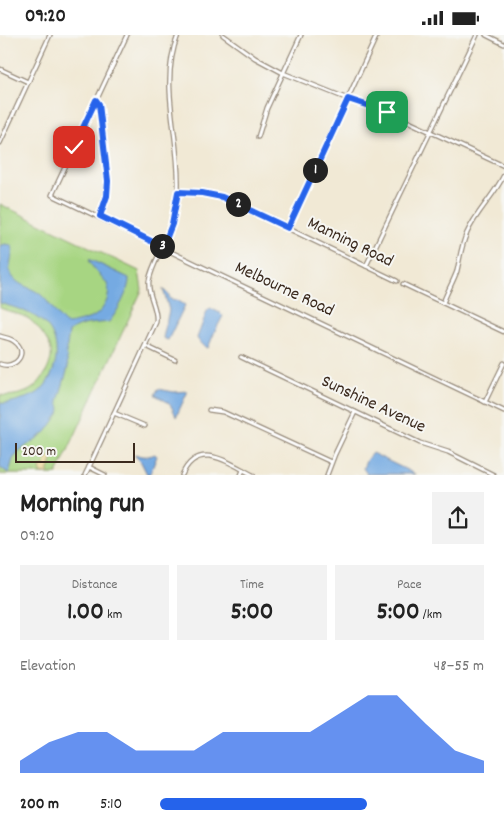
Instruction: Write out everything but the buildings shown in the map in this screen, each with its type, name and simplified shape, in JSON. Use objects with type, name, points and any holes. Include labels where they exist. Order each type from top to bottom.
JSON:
[{"type":"street","points":[[0,143],[2,135],[50,35]]},
{"type":"street","points":[[100,216],[107,196],[108,181],[99,104],[96,100],[127,35]]},
{"type":"street","points":[[85,475],[155,326],[157,316],[150,295],[149,283],[172,224],[178,192],[178,173],[169,84],[171,62],[178,35]]},
{"type":"street","points":[[223,35],[255,58],[283,73],[392,114],[504,166]]},
{"type":"street","points":[[258,137],[265,111],[301,35]]},
{"type":"street","points":[[288,228],[378,35]]},
{"type":"street","points":[[366,266],[477,35]]},
{"type":"street","points":[[486,35],[504,44]]},
{"type":"street","points":[[0,69],[28,82]]},
{"type":"street","name":"Melbourne Road","points":[[96,100],[52,195],[100,216],[504,411]]},
{"type":"street","points":[[443,303],[456,274],[460,251],[466,234],[474,219],[494,194],[504,175]]},
{"type":"street","name":"Manning Road","points":[[178,192],[202,193],[222,197],[397,281]]},
{"type":"street","name":"Manning Road","points":[[403,283],[504,332]]},
{"type":"street","points":[[0,336],[15,341],[21,351],[20,357],[15,364],[7,366],[0,364]]},
{"type":"street","points":[[146,345],[175,360]]},
{"type":"street","name":"Sunshine Avenue","points":[[241,357],[423,444],[448,453],[494,475]]},
{"type":"street","points":[[485,402],[504,363]]},
{"type":"street","points":[[209,411],[223,412],[332,462]]},
{"type":"street","points":[[327,475],[355,412]]},
{"type":"street","points":[[114,413],[145,427]]},
{"type":"street","points":[[182,475],[191,461],[200,456],[216,457],[253,475]]},
{"type":"street","points":[[89,467],[105,475]]},
{"type":"street","points":[[241,475],[243,470]]},
{"type":"green space","points":[[0,204],[139,271],[142,290],[57,474],[0,474],[0,395],[17,395],[33,388],[46,371],[51,350],[48,342],[32,321],[0,308]]},
{"type":"sand","points":[[53,456],[48,473],[43,474],[40,468],[45,467],[46,458]]},
{"type":"water","points":[[5,244],[11,245],[13,250],[9,270],[15,280],[40,294],[66,324],[94,317],[102,309],[108,297],[107,284],[92,266],[89,259],[129,278],[122,301],[109,322],[84,325],[69,332],[66,352],[68,368],[58,401],[59,414],[46,432],[19,451],[13,459],[9,473],[0,468],[0,403],[10,403],[33,396],[40,391],[51,376],[56,358],[56,349],[51,331],[45,324],[35,316],[0,303],[0,246]]},
{"type":"water","points":[[163,289],[170,299],[177,300],[185,305],[168,340],[163,338],[169,310]]},
{"type":"water","points":[[210,308],[223,316],[208,348],[201,344],[197,338],[207,311]]},
{"type":"water","points":[[158,389],[174,392],[188,391],[176,417],[168,403],[155,395]]},
{"type":"water","points":[[372,453],[415,474],[367,474],[363,468]]},
{"type":"water","points":[[155,454],[157,456],[150,474],[147,474],[141,462],[134,455],[150,456]]},
{"type":"route","points":[[74,147],[96,100],[99,104],[108,181],[107,196],[100,216],[163,247],[175,213],[178,192],[202,193],[222,197],[288,228],[348,99],[387,112]]}]
